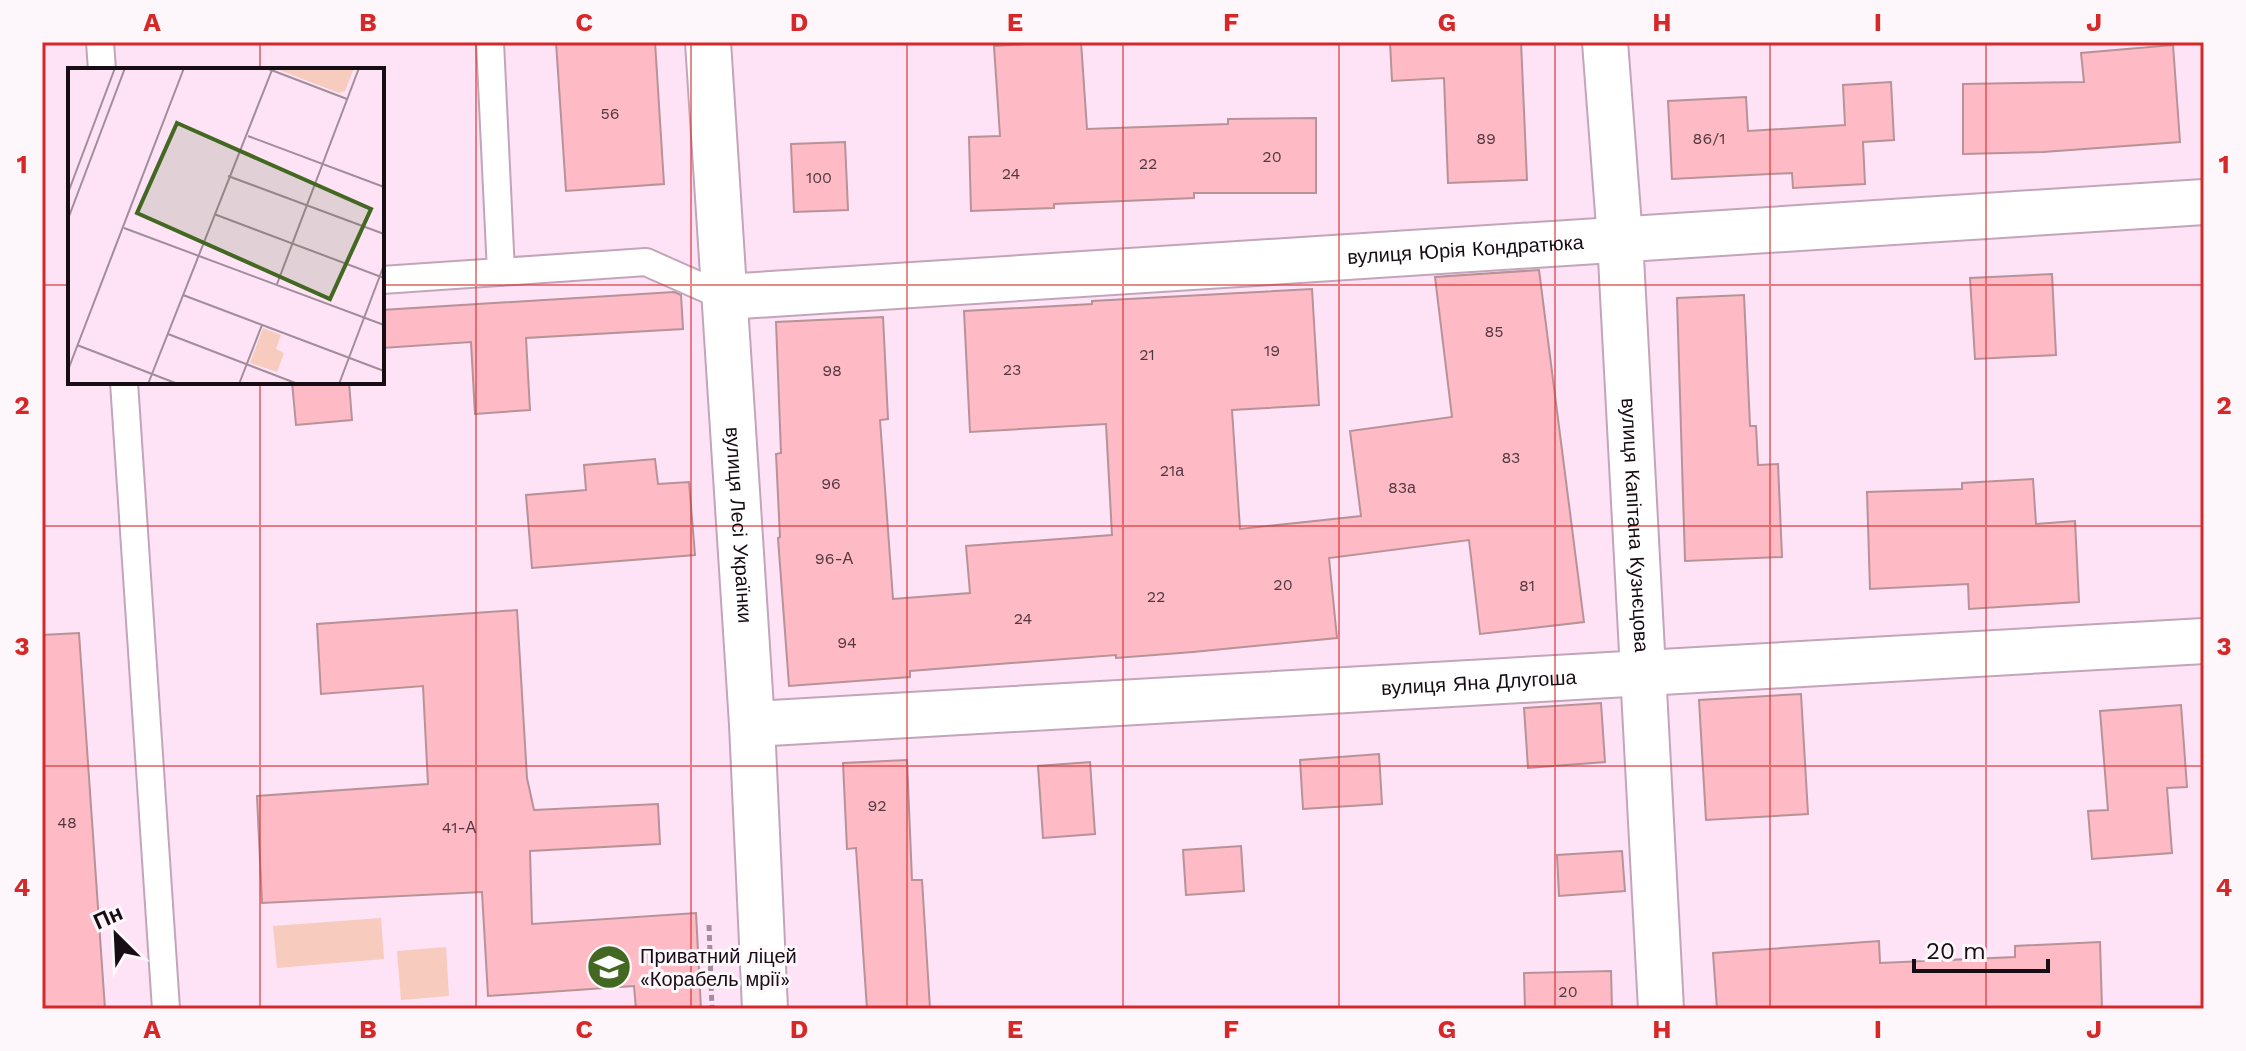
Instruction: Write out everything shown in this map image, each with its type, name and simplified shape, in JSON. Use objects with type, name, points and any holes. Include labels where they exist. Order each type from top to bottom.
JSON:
[{"type":"street","name":"вулиця Лесі Українки","points":[[708,42],[752,724],[765,1009]]},
{"type":"street","name":"вулиця Капітана Кузнєцова","points":[[1605,42],[1620,239],[1661,1009]]},
{"type":"street","name":"вулиця Юрія Кондратюка","points":[[725,297],[2204,202]]},
{"type":"street","name":"вулиця Яна Длугоша","points":[[752,724],[2204,641]]},
{"type":"lane","points":[[100,42],[102,68]]},
{"type":"lane","points":[[490,42],[501,272]]},
{"type":"lane","points":[[384,280],[646,262],[725,297]]},
{"type":"lane","points":[[124,384],[166,1009]]},
{"type":"path","points":[[709,925],[712,1009]]},
{"type":"shaded area","points":[[381,918],[384,959],[277,968],[273,926]]},
{"type":"shaded area","points":[[446,947],[449,996],[401,1000],[397,951]]},
{"type":"building","points":[[556,42],[655,42],[664,184],[566,191]]},
{"type":"building","points":[[1081,42],[1087,129],[1228,124],[1228,119],[1316,118],[1316,193],[1194,193],[1194,198],[971,211],[969,137],[1000,136],[994,46]]},
{"type":"building","points":[[1390,42],[1521,42],[1527,180],[1448,183],[1444,78],[1392,81]]},
{"type":"building","points":[[2173,45],[2180,142],[2043,152],[1963,154],[1963,84],[2084,82],[2081,53]]},
{"type":"building","points":[[1891,82],[1894,140],[1863,142],[1865,184],[1793,188],[1792,173],[1672,179],[1668,101],[1746,97],[1748,131],[1845,125],[1843,85]]},
{"type":"building","points":[[845,142],[848,210],[794,212],[791,144]]},
{"type":"building","points":[[1539,270],[1584,622],[1480,634],[1469,540],[1329,558],[1337,638],[1116,658],[1116,655],[910,671],[910,677],[789,686],[778,538],[776,454],[781,453],[776,322],[883,317],[888,419],[880,420],[893,599],[970,593],[966,546],[1112,535],[1106,424],[970,432],[964,311],[1312,289],[1319,405],[1232,410],[1240,529],[1361,516],[1350,431],[1452,417],[1435,277]]},
{"type":"building","points":[[2052,274],[2056,355],[1975,359],[1970,278]]},
{"type":"building","points":[[674,292],[681,295],[683,329],[526,338],[530,410],[475,414],[471,342],[384,348],[384,310]]},
{"type":"building","points":[[1744,295],[1750,426],[1756,426],[1758,465],[1778,464],[1782,557],[1685,561],[1677,298]]},
{"type":"building","points":[[292,384],[349,384],[352,420],[296,425]]},
{"type":"building","points":[[655,459],[658,484],[689,482],[695,555],[532,568],[526,495],[586,490],[584,465]]},
{"type":"building","points":[[2033,479],[2036,524],[2075,521],[2079,602],[1969,609],[1968,584],[1870,589],[1867,492],[1962,489],[1962,483]]},
{"type":"building","points":[[517,610],[527,778],[534,810],[658,804],[660,844],[530,851],[532,924],[696,913],[701,1009],[636,1009],[634,986],[488,996],[482,892],[262,903],[257,796],[428,784],[423,686],[321,694],[317,624]]},
{"type":"building","points":[[79,633],[105,1009],[42,1009],[42,635]]},
{"type":"building","points":[[1801,694],[1808,814],[1706,820],[1699,700]]},
{"type":"building","points":[[1601,703],[1605,762],[1528,768],[1524,708]]},
{"type":"building","points":[[2181,705],[2187,787],[2167,788],[2172,853],[2092,859],[2088,811],[2108,810],[2100,711]]},
{"type":"building","points":[[1379,754],[1382,804],[1303,809],[1300,760]]},
{"type":"building","points":[[907,760],[912,880],[922,880],[930,1009],[867,1009],[856,848],[847,849],[843,763]]},
{"type":"building","points":[[1090,762],[1095,834],[1043,838],[1038,766]]},
{"type":"building","points":[[1241,846],[1244,891],[1186,895],[1183,850]]},
{"type":"building","points":[[1622,851],[1625,891],[1559,896],[1557,855]]},
{"type":"building","points":[[1879,941],[1880,963],[2015,957],[2015,946],[2100,942],[2102,1009],[1717,1009],[1713,953]]},
{"type":"building","points":[[1611,971],[1612,1009],[1525,1009],[1524,973]]},
{"type":"place","name":"Приватний ліцей «Корабель мрії»","points":[[609,967]]}]
